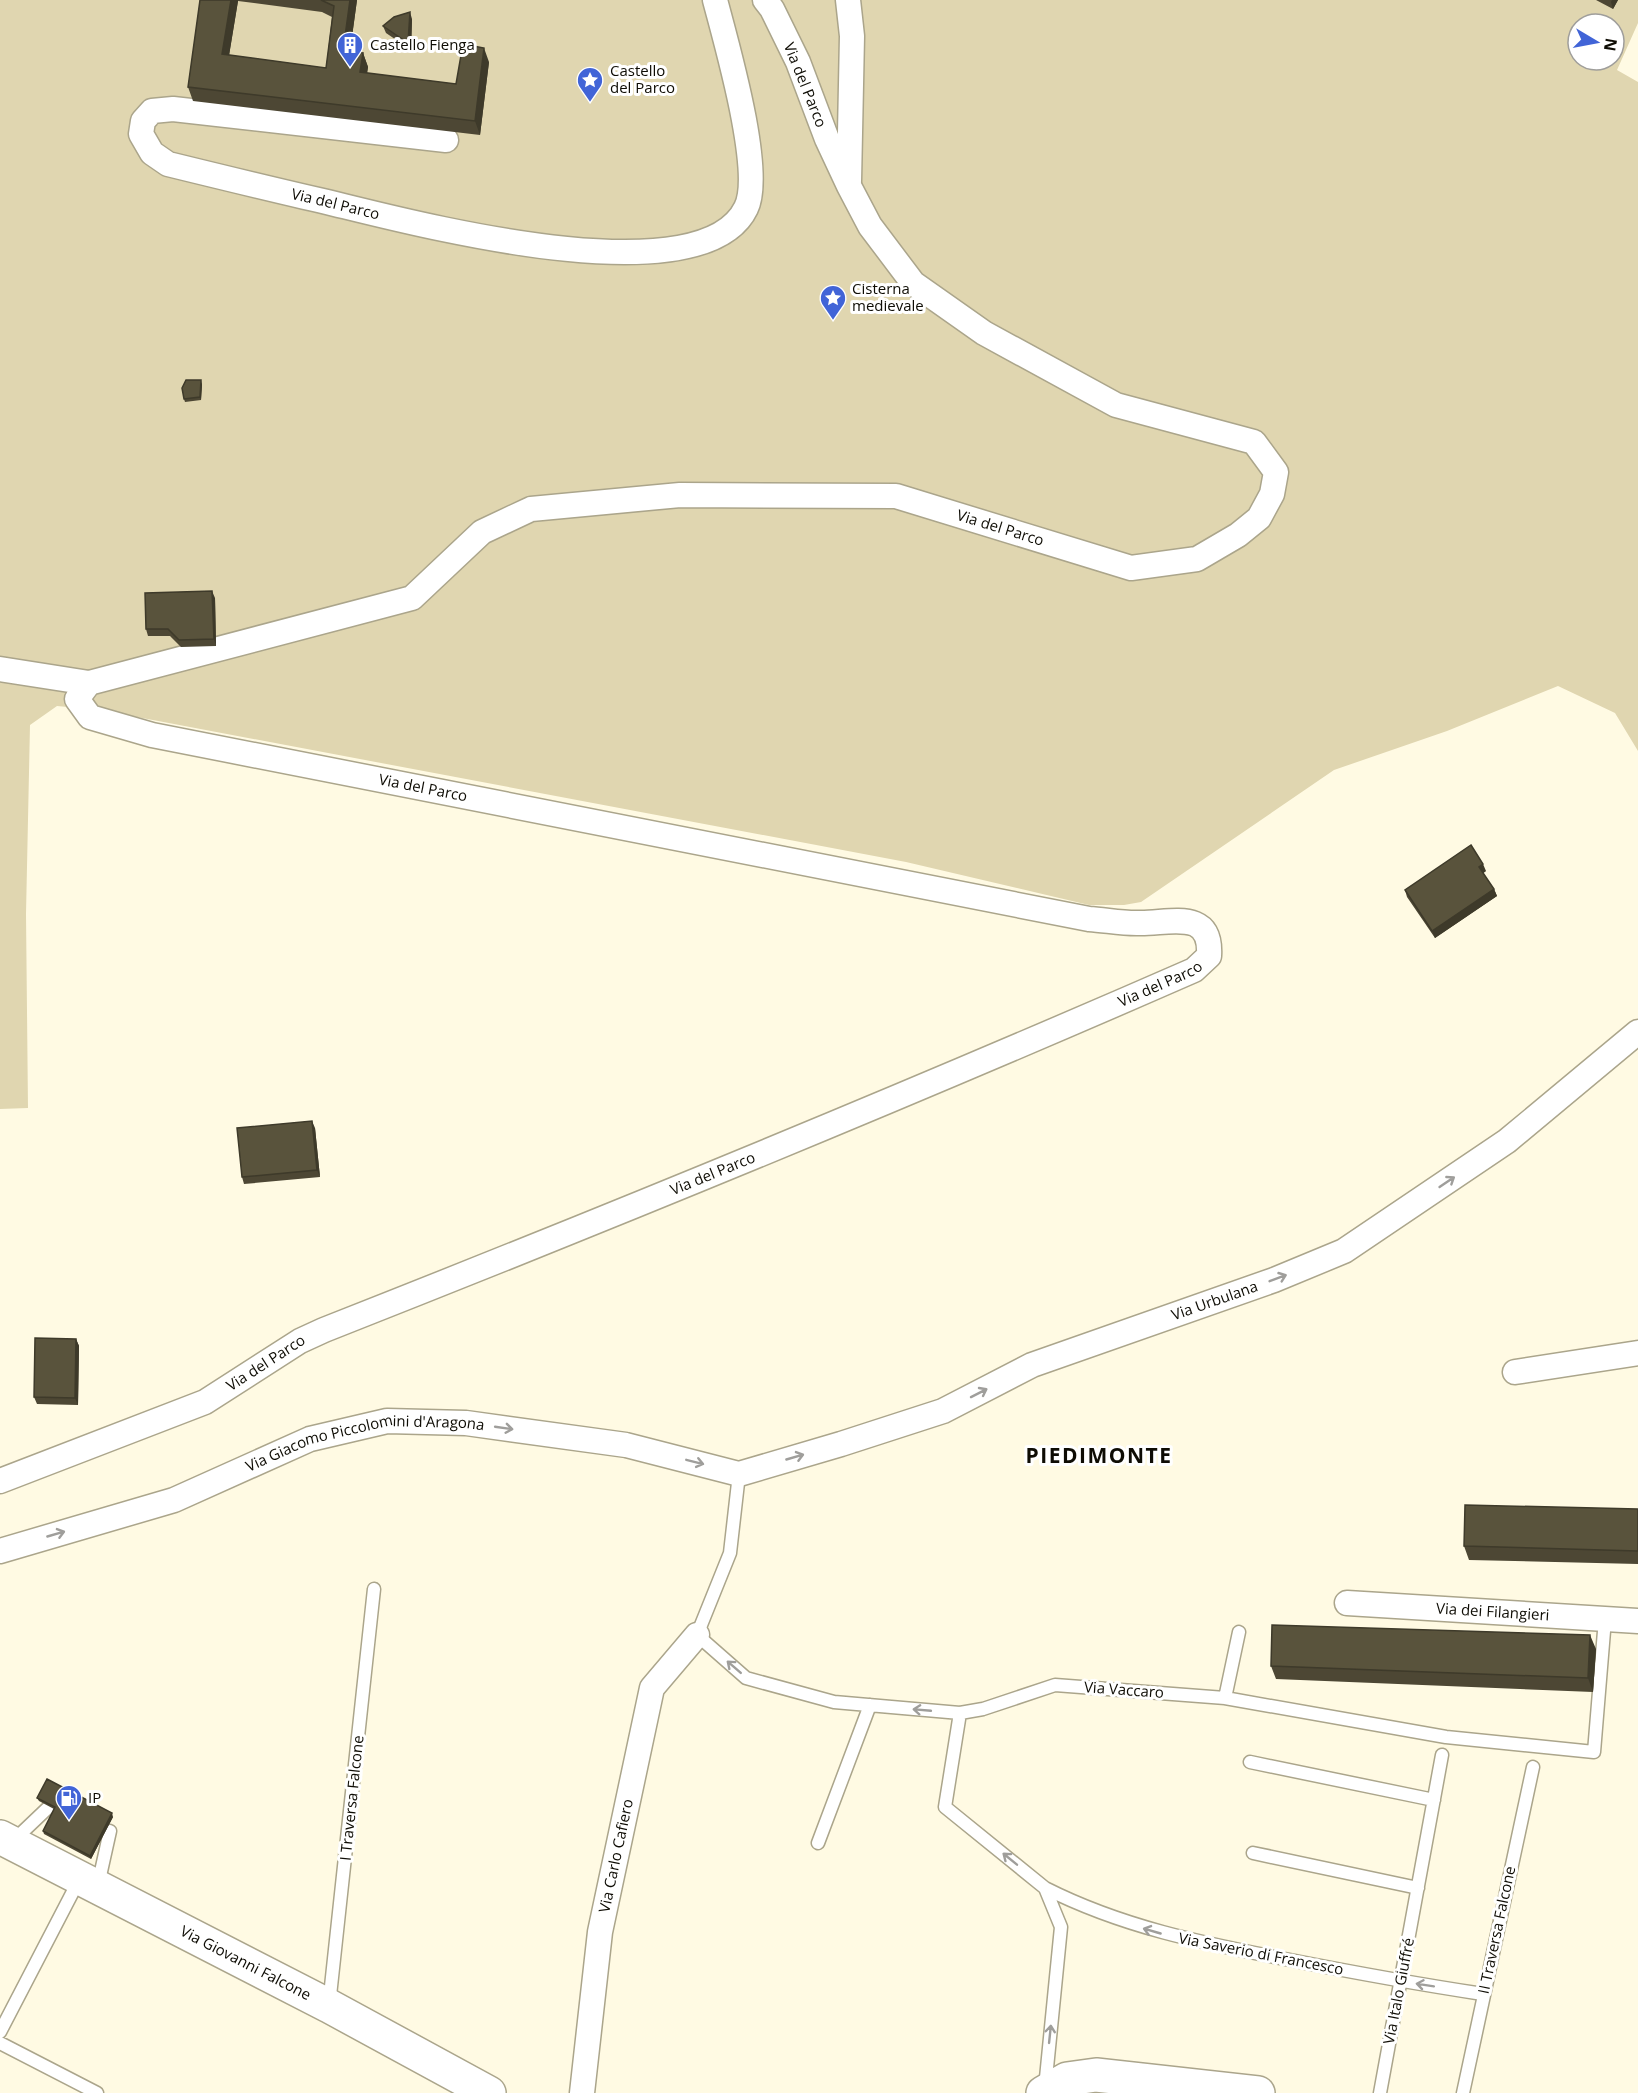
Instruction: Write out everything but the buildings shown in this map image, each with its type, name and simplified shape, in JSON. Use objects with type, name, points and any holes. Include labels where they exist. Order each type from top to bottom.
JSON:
[{"type":"main road","name":"Via Giovanni Falcone","points":[[5,1840],[329,2006],[489,2093]]},
{"type":"main road","points":[[1044,2092],[1067,2079],[1096,2075],[1258,2093]]},
{"type":"street","name":"Via del Parco","points":[[446,140],[319,128],[173,109],[152,111],[143,121],[141,134],[152,153],[168,164],[433,228],[547,248],[596,252],[652,251],[703,242],[727,230],[740,219],[752,192],[743,110],[716,0]]},
{"type":"street","name":"Via del Parco","points":[[0,669],[89,683],[412,598],[482,532],[531,509],[680,495],[896,496],[1131,568],[1197,559],[1238,535],[1259,518],[1272,495],[1276,472],[1254,442],[1116,405],[984,333],[913,283],[870,226],[849,186],[827,139],[798,62],[772,9],[765,0]]},
{"type":"street","points":[[848,0],[852,36],[849,186]]},
{"type":"street","name":"Via del Parco","points":[[0,1481],[205,1402],[300,1341],[324,1330],[591,1225],[947,1078],[1194,970],[1209,956],[1210,940],[1199,925],[1183,920],[1139,923],[1089,919],[152,735],[90,717],[77,699],[89,683]]},
{"type":"street","name":"Via Urbulana","points":[[739,1474],[943,1411],[1032,1365],[1274,1280],[1344,1251],[1507,1141],[1638,1032]]},
{"type":"street","points":[[1515,1372],[1638,1353]]},
{"type":"street","name":"Via Giacomo Piccolomini d'Aragona","points":[[0,1551],[174,1500],[310,1439],[387,1421],[466,1423],[626,1445],[739,1474]]},
{"type":"street","name":"Via dei Filangieri","points":[[1347,1603],[1638,1621]]},
{"type":"street","name":"Via Carlo Cafiero","points":[[582,2093],[600,1932],[652,1688],[697,1635]]},
{"type":"lane","points":[[697,1635],[730,1553],[739,1474]]},
{"type":"lane","name":"I Traversa Falcone","points":[[329,2006],[374,1589]]},
{"type":"lane","name":"Via Vaccaro","points":[[697,1635],[746,1678],[834,1702],[960,1713],[983,1709],[1055,1685],[1225,1698],[1446,1737],[1594,1752],[1605,1619]]},
{"type":"lane","points":[[1225,1698],[1239,1632]]},
{"type":"lane","points":[[818,1843],[870,1705]]},
{"type":"lane","name":"Via Saverio di Francesco","points":[[960,1713],[945,1807],[1045,1888],[1076,1904],[1182,1939],[1402,1982],[1483,1994]]},
{"type":"lane","name":"Via Italo Giuffré","points":[[1380,2093],[1442,1755]]},
{"type":"lane","points":[[1250,1761],[1434,1800]]},
{"type":"lane","name":"II Traversa Falcone","points":[[1463,2093],[1533,1767]]},
{"type":"lane","points":[[5,1840],[53,1803]]},
{"type":"lane","points":[[0,2032],[89,1884],[110,1831]]},
{"type":"lane","points":[[1253,1853],[1418,1888]]},
{"type":"lane","points":[[1044,2092],[1061,1927],[1045,1888]]},
{"type":"lane","points":[[0,2043],[97,2093]]},
{"type":"shaded area","points":[[0,0],[1638,0],[1638,23],[1626,50],[1626,12],[1566,12],[1566,72],[1620,72],[1638,82],[1638,751],[1615,713],[1558,686],[1447,731],[1334,770],[1141,902],[1124,905],[1089,905],[906,862],[100,710],[57,706],[30,725],[26,914],[28,1108],[0,1109]]},
{"type":"place","name":"Castello Fienga","points":[[350,68]]},
{"type":"place","name":"Castello del Parco","points":[[590,103]]},
{"type":"place","name":"Cisterna medievale","points":[[833,321]]},
{"type":"place","name":"IP","points":[[69,1821]]},
{"type":"district","name":"PIEDIMONTE","points":[[1099,1456]]}]
